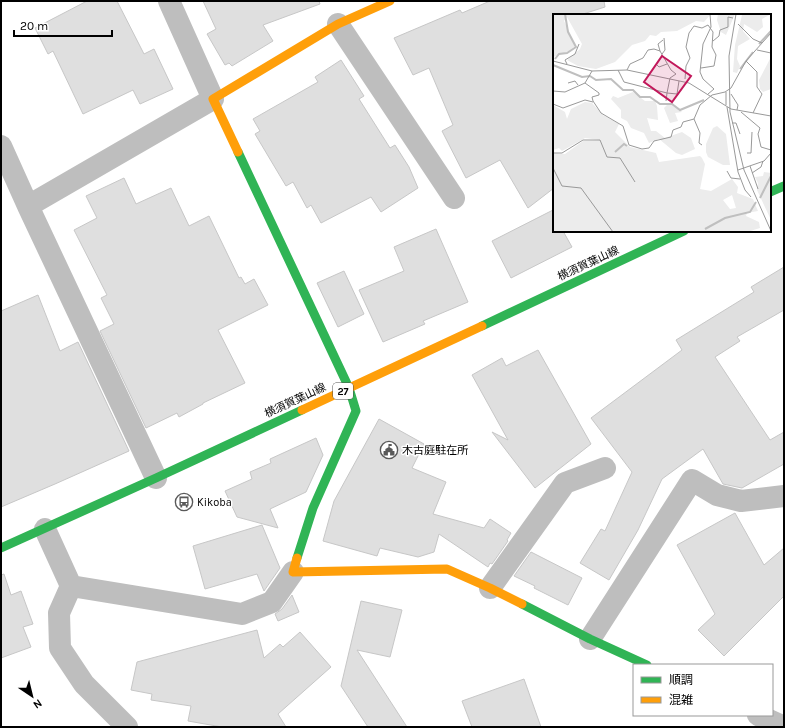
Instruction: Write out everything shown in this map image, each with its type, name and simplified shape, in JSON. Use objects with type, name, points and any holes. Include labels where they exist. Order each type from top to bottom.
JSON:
[{"type":"street","points":[[71,586],[242,614],[272,602],[293,572],[313,508],[356,411],[349,388],[213,99],[169,1]]},
{"type":"street","points":[[28,206],[213,99],[338,24],[390,1]]},
{"type":"street","points":[[338,24],[454,198]]},
{"type":"street","points":[[1,146],[156,478]]},
{"type":"street","points":[[771,192],[784,186]]},
{"type":"street","name":"横須賀葉山線","points":[[1,548],[156,478],[682,232]]},
{"type":"street","points":[[490,588],[565,483],[605,468]]},
{"type":"street","points":[[590,639],[692,480],[717,495],[741,501],[784,496]]},
{"type":"street","points":[[45,529],[71,586],[59,613],[60,648],[84,684],[127,727]]},
{"type":"street","points":[[293,572],[447,569],[490,588],[590,639],[644,664]]},
{"type":"street","points":[[760,716],[784,727]]},
{"type":"building","points":[[87,1],[117,1],[144,54],[154,49],[173,89],[140,104],[133,90],[83,114],[53,51],[48,54],[35,28]]},
{"type":"building","points":[[203,1],[319,1],[320,4],[263,25],[273,41],[232,66],[229,63],[225,65],[207,34],[216,29]]},
{"type":"building","points":[[490,1],[604,1],[605,7],[583,14],[553,14],[553,189],[528,208],[500,160],[466,178],[442,131],[453,125],[429,68],[413,75],[394,38],[460,10],[462,13]]},
{"type":"building","points":[[341,60],[364,96],[359,99],[390,148],[395,145],[409,167],[418,188],[381,212],[371,197],[321,223],[311,205],[307,208],[293,182],[286,186],[255,134],[260,131],[253,119],[318,82],[315,77]]},
{"type":"building","points":[[124,178],[136,204],[171,188],[189,226],[209,216],[239,278],[241,277],[245,284],[254,279],[268,305],[218,330],[245,383],[203,403],[179,417],[177,413],[146,428],[100,331],[114,324],[101,298],[107,295],[74,230],[97,218],[86,196]]},
{"type":"building","points":[[553,210],[553,232],[564,232],[572,247],[511,278],[492,241]]},
{"type":"building","points":[[436,229],[468,302],[423,321],[425,324],[383,342],[359,290],[404,271],[394,247]]},
{"type":"building","points":[[784,267],[784,310],[737,337],[740,341],[715,357],[770,440],[784,432],[784,464],[742,488],[723,484],[703,449],[662,479],[638,530],[609,580],[580,563],[601,529],[605,531],[632,472],[591,418],[682,350],[676,340],[754,292],[751,287]]},
{"type":"building","points":[[344,271],[364,314],[338,327],[317,283]]},
{"type":"building","points":[[38,295],[60,351],[78,342],[129,451],[1,507],[1,311]]},
{"type":"building","points":[[538,350],[591,444],[535,488],[492,432],[508,440],[472,375],[502,358],[506,366]]},
{"type":"building","points":[[379,419],[424,444],[412,468],[446,482],[433,514],[484,528],[490,519],[511,533],[507,540],[508,541],[492,564],[490,563],[488,567],[439,534],[434,552],[418,557],[380,548],[377,556],[323,541],[334,501]]},
{"type":"building","points":[[316,438],[323,455],[306,492],[270,509],[278,528],[237,517],[225,491],[252,479],[250,472],[271,463],[270,459]]},
{"type":"building","points":[[735,513],[764,565],[784,548],[784,596],[724,656],[698,630],[715,614],[677,545]]},
{"type":"building","points":[[262,525],[280,568],[264,591],[257,574],[205,589],[193,546]]},
{"type":"building","points":[[531,552],[582,578],[568,605],[514,576]]},
{"type":"building","points":[[4,574],[11,595],[21,591],[33,624],[23,627],[31,647],[1,658],[1,575]]},
{"type":"building","points":[[292,595],[299,612],[278,621],[275,614],[282,609]]},
{"type":"building","points":[[361,601],[402,610],[390,657],[357,650],[407,727],[368,727],[341,686]]},
{"type":"building","points":[[257,630],[264,658],[280,644],[283,647],[300,632],[331,667],[278,714],[286,727],[222,727],[188,721],[191,706],[151,700],[152,694],[131,690],[137,662]]},
{"type":"building","points":[[524,679],[541,727],[472,727],[462,701]]},
{"type":"traffic: fast","points":[[238,152],[349,388],[356,411],[313,508],[297,558]]},
{"type":"traffic: fast","points":[[771,192],[784,186]]},
{"type":"traffic: fast","points":[[482,326],[682,232]]},
{"type":"traffic: fast","points":[[1,548],[302,410]]},
{"type":"traffic: fast","points":[[522,604],[590,639],[645,664]]},
{"type":"traffic: slow","points":[[238,152],[213,99],[338,24],[390,1]]},
{"type":"traffic: slow","points":[[302,410],[482,326]]},
{"type":"traffic: slow","points":[[297,558],[293,572],[447,569],[522,604]]},
{"type":"place","name":"木古庭駐在所","points":[[389,450]]},
{"type":"place","name":"Kikoba","points":[[184,502]]}]
